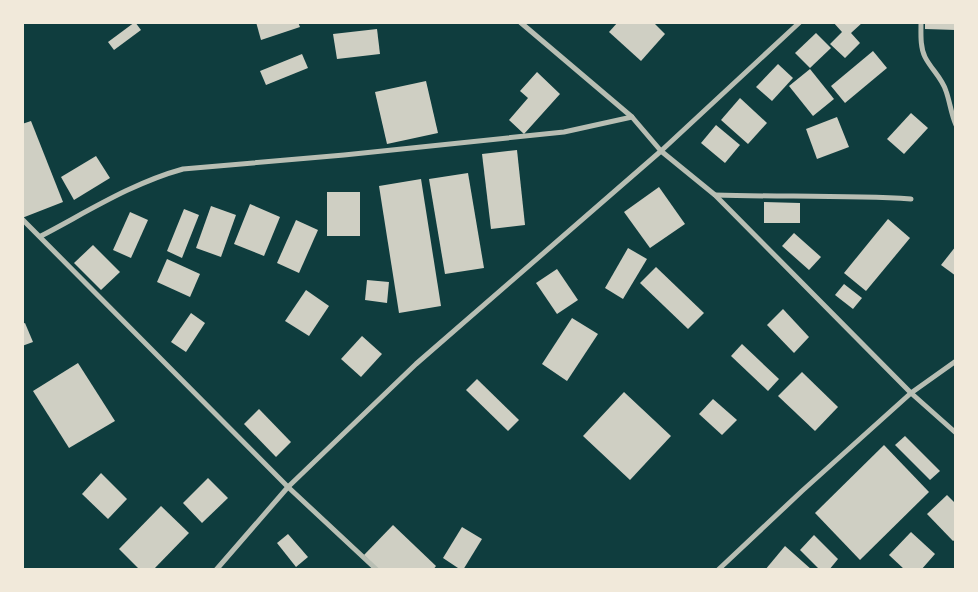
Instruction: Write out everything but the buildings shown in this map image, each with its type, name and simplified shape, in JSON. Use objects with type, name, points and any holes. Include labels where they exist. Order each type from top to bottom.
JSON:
[{"type":"street","points":[[520,22],[632,117],[661,151],[715,195],[911,393],[956,433]]},
{"type":"street","points":[[216,570],[288,487],[416,364],[661,151],[800,22]]},
{"type":"street","points":[[921,22],[921,43],[925,57],[946,90],[956,125]]},
{"type":"street","points":[[41,236],[128,190],[160,176],[183,170],[564,132],[632,117]]},
{"type":"street","points":[[715,195],[775,197],[862,196],[911,199]]},
{"type":"street","points":[[22,219],[41,236],[288,487],[377,570]]},
{"type":"street","points":[[718,570],[911,393],[956,361]]}]
